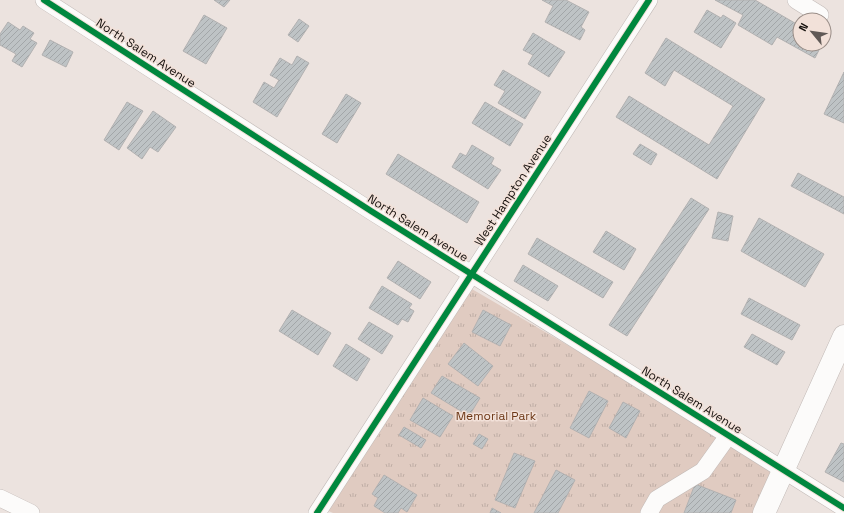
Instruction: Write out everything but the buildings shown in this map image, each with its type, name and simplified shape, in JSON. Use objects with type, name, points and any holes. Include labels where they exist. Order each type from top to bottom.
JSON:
[{"type":"main road","points":[[764,513],[844,336]]},
{"type":"street","name":"North Salem Avenue","points":[[44,0],[338,190],[844,508]]},
{"type":"street","name":"West Hampton Avenue","points":[[323,511],[472,274],[649,0]]},
{"type":"street","points":[[796,0],[815,12]]},
{"type":"street","points":[[649,513],[657,499],[703,472],[728,436]]},
{"type":"street","points":[[0,498],[31,513]]},
{"type":"green space","name":"Memorial Park","points":[[465,285],[783,471],[764,513],[333,513],[320,507]]},
{"type":"cycle path","points":[[44,0],[371,211],[844,508]]},
{"type":"cycle path","points":[[317,513],[649,0]]}]
